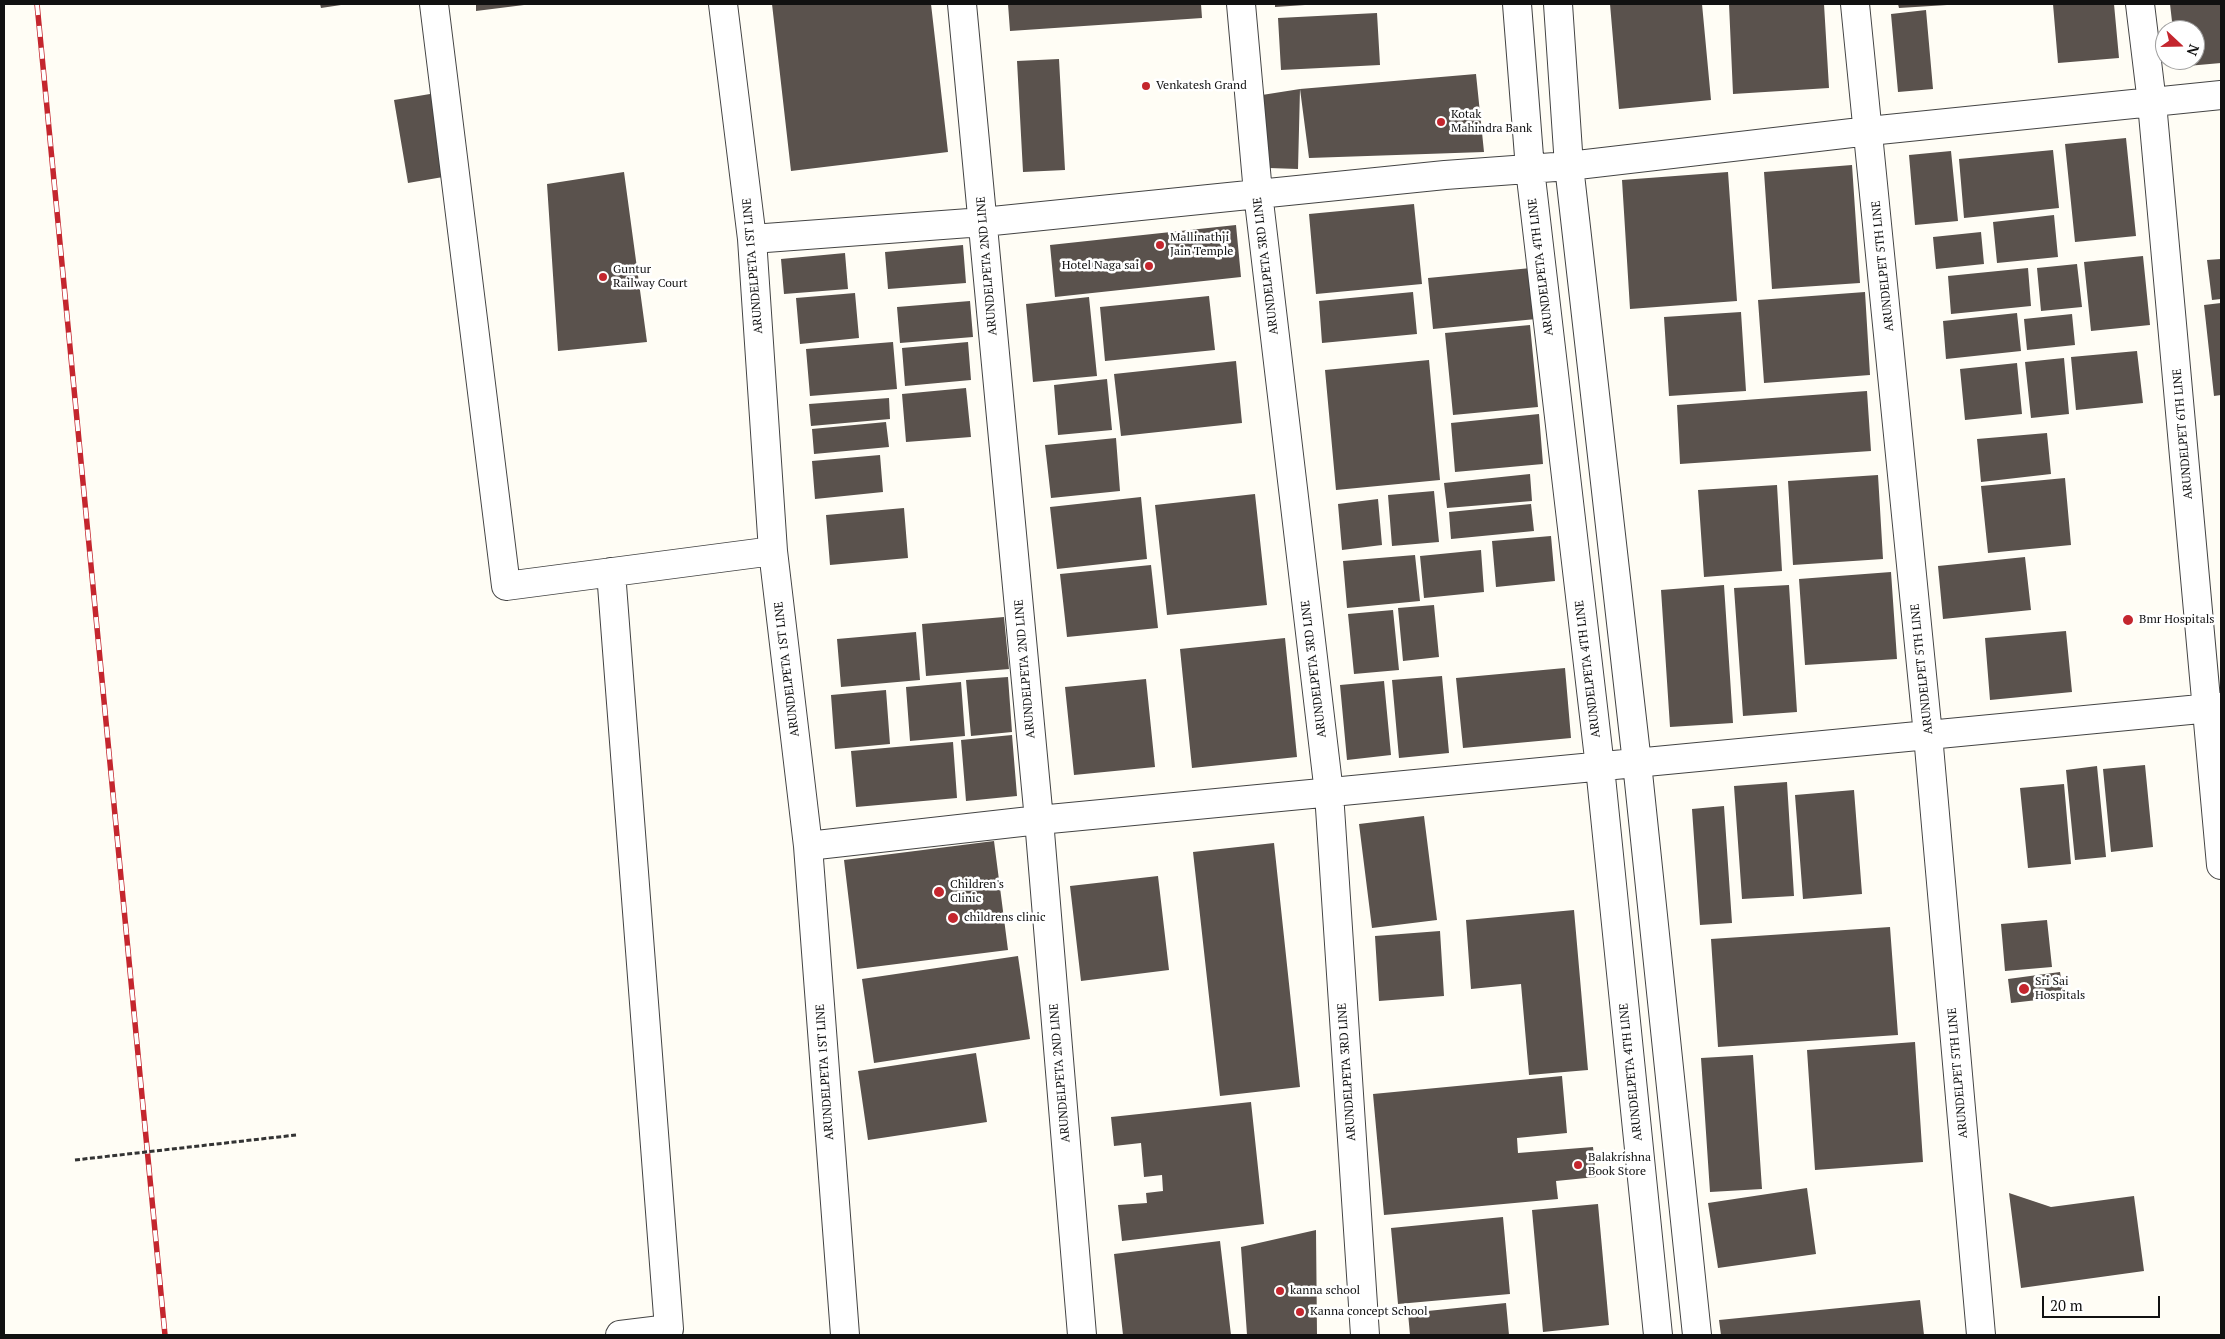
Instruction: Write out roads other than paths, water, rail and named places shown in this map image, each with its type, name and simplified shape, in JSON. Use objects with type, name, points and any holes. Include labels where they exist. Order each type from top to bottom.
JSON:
[{"type":"street","points":[[434,4],[506,586],[773,551]]},
{"type":"street","name":"ARUNDELPETA 1ST LINE","points":[[723,4],[752,239],[773,551],[808,846],[845,1335]]},
{"type":"street","name":"ARUNDELPETA 2ND LINE","points":[[962,4],[1039,820],[1082,1335]]},
{"type":"street","name":"ARUNDELPETA 3RD LINE","points":[[1241,4],[1258,193],[1329,793],[1365,1335]]},
{"type":"street","name":"ARUNDELPETA 4TH LINE","points":[[1517,4],[1530,169],[1600,767],[1658,1335]]},
{"type":"street","points":[[1558,4],[1569,166],[1637,763],[1697,1335]]},
{"type":"street","name":"ARUNDELPET 5TH LINE","points":[[1856,4],[1928,735],[1981,1335]]},
{"type":"street","name":"ARUNDELPET 6TH LINE","points":[[2140,4],[2215,707],[2221,865]]},
{"type":"street","points":[[752,239],[983,222],[1258,193],[1569,166],[1870,131],[2221,95]]},
{"type":"street","points":[[611,572],[669,1329],[620,1335]]},
{"type":"street","points":[[808,846],[1039,820],[2215,707]]},
{"type":"railway","points":[[37,4],[165,1335]]},
{"type":"place","name":"Venkatesh Grand","points":[[1146,86]]},
{"type":"place","name":"Kotak Mahindra Bank","points":[[1441,122]]},
{"type":"place","name":"Mallinathji Jain Temple","points":[[1160,245]]},
{"type":"place","name":"Hotel Naga sai","points":[[1149,266]]},
{"type":"place","name":"Guntur Railway Court","points":[[603,277]]},
{"type":"place","name":"Bmr Hospitals","points":[[2128,620]]},
{"type":"place","name":"Children's Clinic","points":[[939,892]]},
{"type":"place","name":"childrens clinic","points":[[953,918]]},
{"type":"place","name":"Sri Sai Hospitals","points":[[2024,989]]},
{"type":"place","name":"Balakrishna Book Store","points":[[1578,1165]]},
{"type":"place","name":"kanna school","points":[[1280,1291]]},
{"type":"place","name":"Kanna concept School","points":[[1300,1312]]}]
